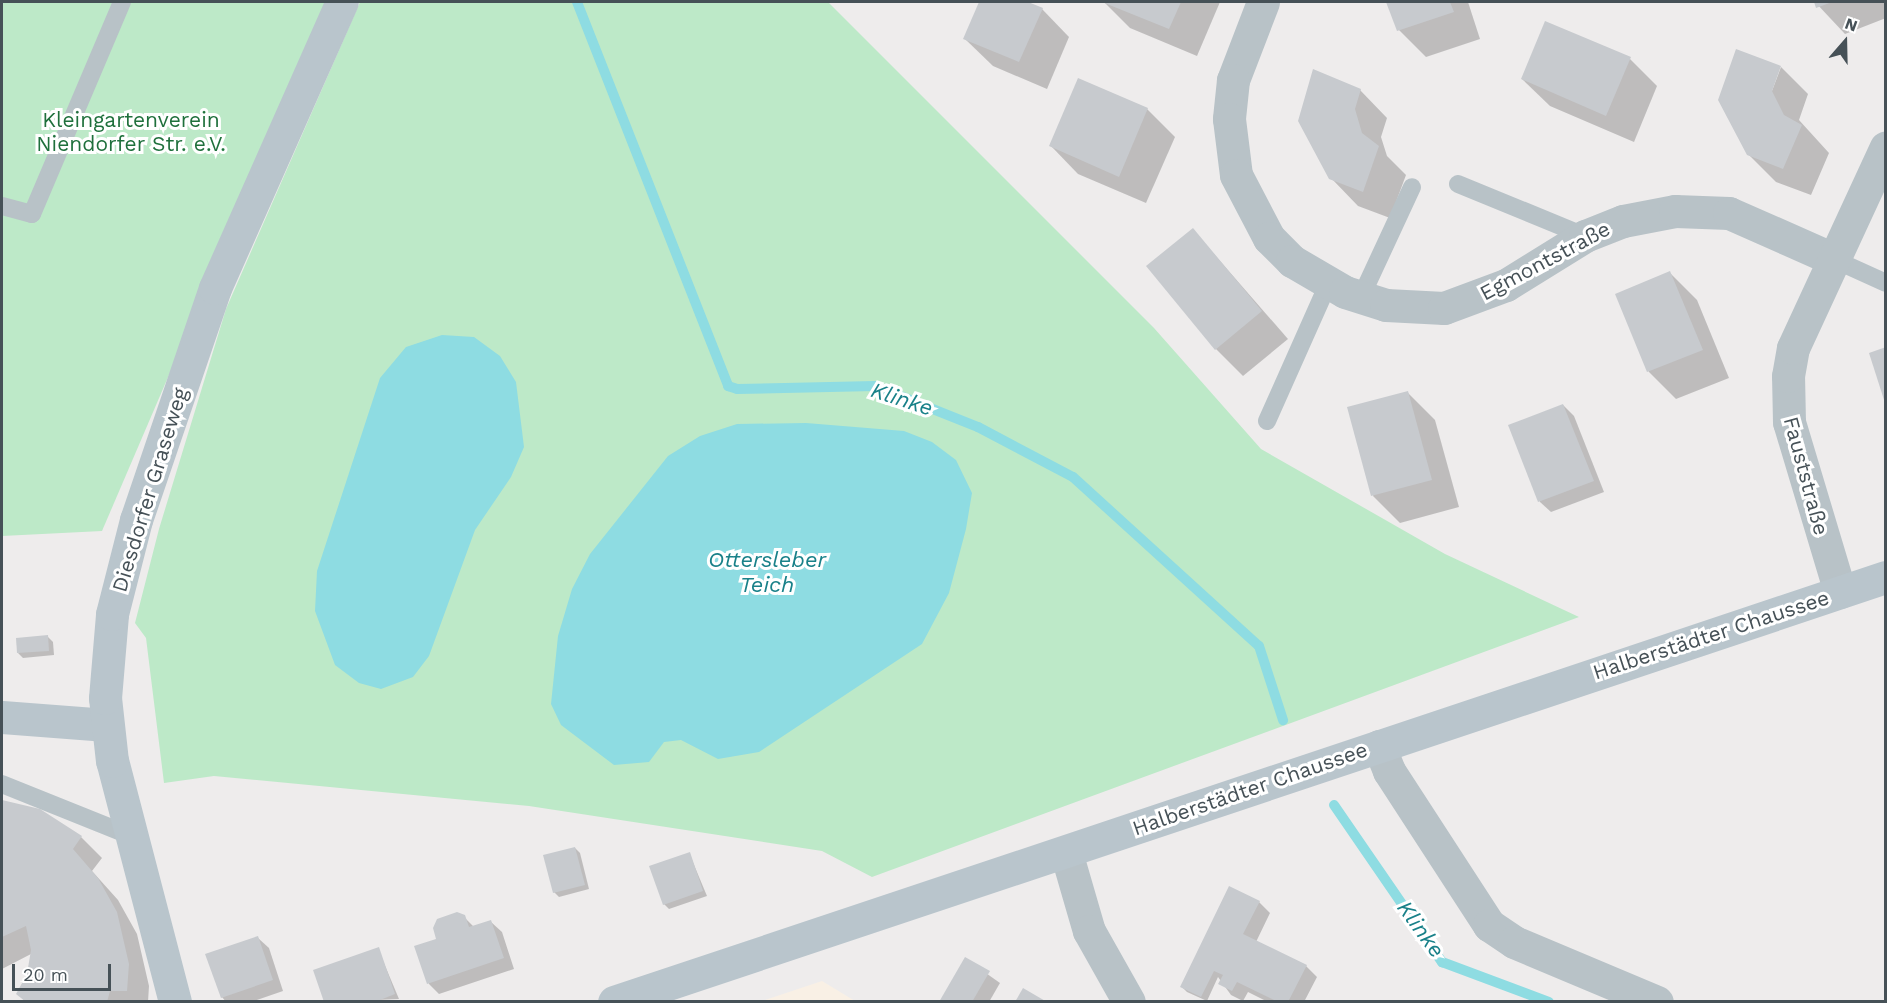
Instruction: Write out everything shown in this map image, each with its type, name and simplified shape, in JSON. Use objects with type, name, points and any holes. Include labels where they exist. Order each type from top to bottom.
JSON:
[{"type":"main road","name":"Diesdorfer Graseweg","points":[[175,1002],[129,835],[107,725],[105,673],[112,615],[136,520],[215,288],[342,2]]},
{"type":"main road","name":"Halberstädter Chaussee","points":[[614,1002],[1066,852],[1293,773],[1886,577]]},
{"type":"main road","points":[[2,717],[107,725]]},
{"type":"street","name":"Egmontstraße","points":[[1263,2],[1233,80],[1229,119],[1236,175],[1269,238],[1292,261],[1328,284],[1386,305],[1443,308],[1506,285],[1585,236],[1647,214],[1702,210],[1755,222],[1831,258]]},
{"type":"street","name":"Fauststraße","points":[[1840,592],[1796,447],[1786,398],[1793,348],[1831,258],[1886,147]]},
{"type":"street","points":[[1379,746],[1389,771],[1489,925],[1514,942],[1657,1002]]},
{"type":"street","points":[[1066,852],[1089,931],[1129,1002]]},
{"type":"lane","points":[[2,206],[32,214],[122,2]]},
{"type":"lane","points":[[1458,184],[1585,236]]},
{"type":"lane","points":[[1361,297],[1412,187]]},
{"type":"lane","points":[[1831,258],[1886,283]]},
{"type":"lane","points":[[1267,421],[1328,284]]},
{"type":"lane","points":[[2,784],[129,835]]},
{"type":"shaded area","points":[[822,981],[855,1001],[762,1001]]},
{"type":"green space","name":"Kleingartenverein Niendorfer Str. e.V.","points":[[2,2],[329,2],[102,531],[2,536]]},
{"type":"green space","points":[[360,2],[828,2],[1154,328],[1261,449],[1445,554],[1579,617],[872,877],[822,851],[529,806],[214,776],[164,783],[146,638],[135,623],[159,529],[226,309]]},
{"type":"water","points":[[442,335],[474,337],[500,356],[516,382],[524,447],[511,477],[475,530],[429,656],[413,677],[381,689],[359,683],[335,665],[315,611],[317,571],[380,378],[406,347]]},
{"type":"water","name":"Ottersleber Teich","points":[[806,423],[904,431],[932,442],[956,460],[972,493],[966,529],[949,593],[922,644],[759,752],[718,759],[681,740],[664,742],[649,762],[614,765],[561,725],[551,704],[558,636],[572,589],[590,554],[668,456],[700,436],[737,424]]},
{"type":"building","points":[[979,2],[1028,2],[1043,8],[1019,62],[963,39]]},
{"type":"building","points":[[1102,2],[1181,2],[1169,29]]},
{"type":"building","points":[[1386,2],[1450,2],[1454,12],[1397,31]]},
{"type":"building","points":[[1814,2],[1832,2],[1816,8]]},
{"type":"building","points":[[1545,21],[1631,57],[1606,116],[1521,79]]},
{"type":"building","points":[[1736,49],[1781,66],[1772,91],[1784,115],[1802,125],[1783,169],[1747,155],[1718,100]]},
{"type":"building","points":[[1313,69],[1361,89],[1355,109],[1362,133],[1379,146],[1363,192],[1329,179],[1298,121]]},
{"type":"building","points":[[1078,78],[1148,108],[1119,177],[1049,146]]},
{"type":"building","points":[[1193,228],[1262,311],[1215,350],[1146,266]]},
{"type":"building","points":[[1670,271],[1703,350],[1647,372],[1615,294]]},
{"type":"building","points":[[1886,347],[1886,403],[1885,403],[1869,353]]},
{"type":"building","points":[[1408,391],[1432,480],[1371,496],[1347,407]]},
{"type":"building","points":[[1563,404],[1594,481],[1538,502],[1508,425]]},
{"type":"building","points":[[48,635],[49,651],[17,653],[16,638]]},
{"type":"building","points":[[2,800],[40,809],[82,836],[73,849],[98,878],[117,912],[129,964],[127,991],[110,991],[107,1002],[26,1002],[16,994],[27,974],[31,950],[26,926],[2,937]]},
{"type":"building","points":[[575,847],[585,885],[553,893],[543,855]]},
{"type":"building","points":[[690,852],[703,891],[663,905],[649,866]]},
{"type":"building","points":[[1229,886],[1260,901],[1243,934],[1307,965],[1288,1002],[1278,1002],[1237,982],[1232,991],[1218,984],[1223,975],[1214,971],[1201,997],[1180,987]]},
{"type":"building","points":[[457,912],[465,915],[469,927],[491,920],[504,958],[427,984],[414,946],[436,939],[433,928],[437,919]]},
{"type":"building","points":[[258,936],[273,980],[221,998],[205,954]]},
{"type":"building","points":[[379,947],[395,994],[375,1002],[324,1002],[313,970]]},
{"type":"building","points":[[965,957],[990,971],[972,1002],[939,1002]]},
{"type":"building","points":[[1023,988],[1047,1002],[1015,1002]]},
{"type":"waterway","name":"Klinke","points":[[577,2],[728,386],[737,389],[875,386],[978,427],[1073,477],[1259,646],[1283,720]]},
{"type":"waterway","name":"Klinke","points":[[1334,805],[1442,962],[1549,1002]]}]
